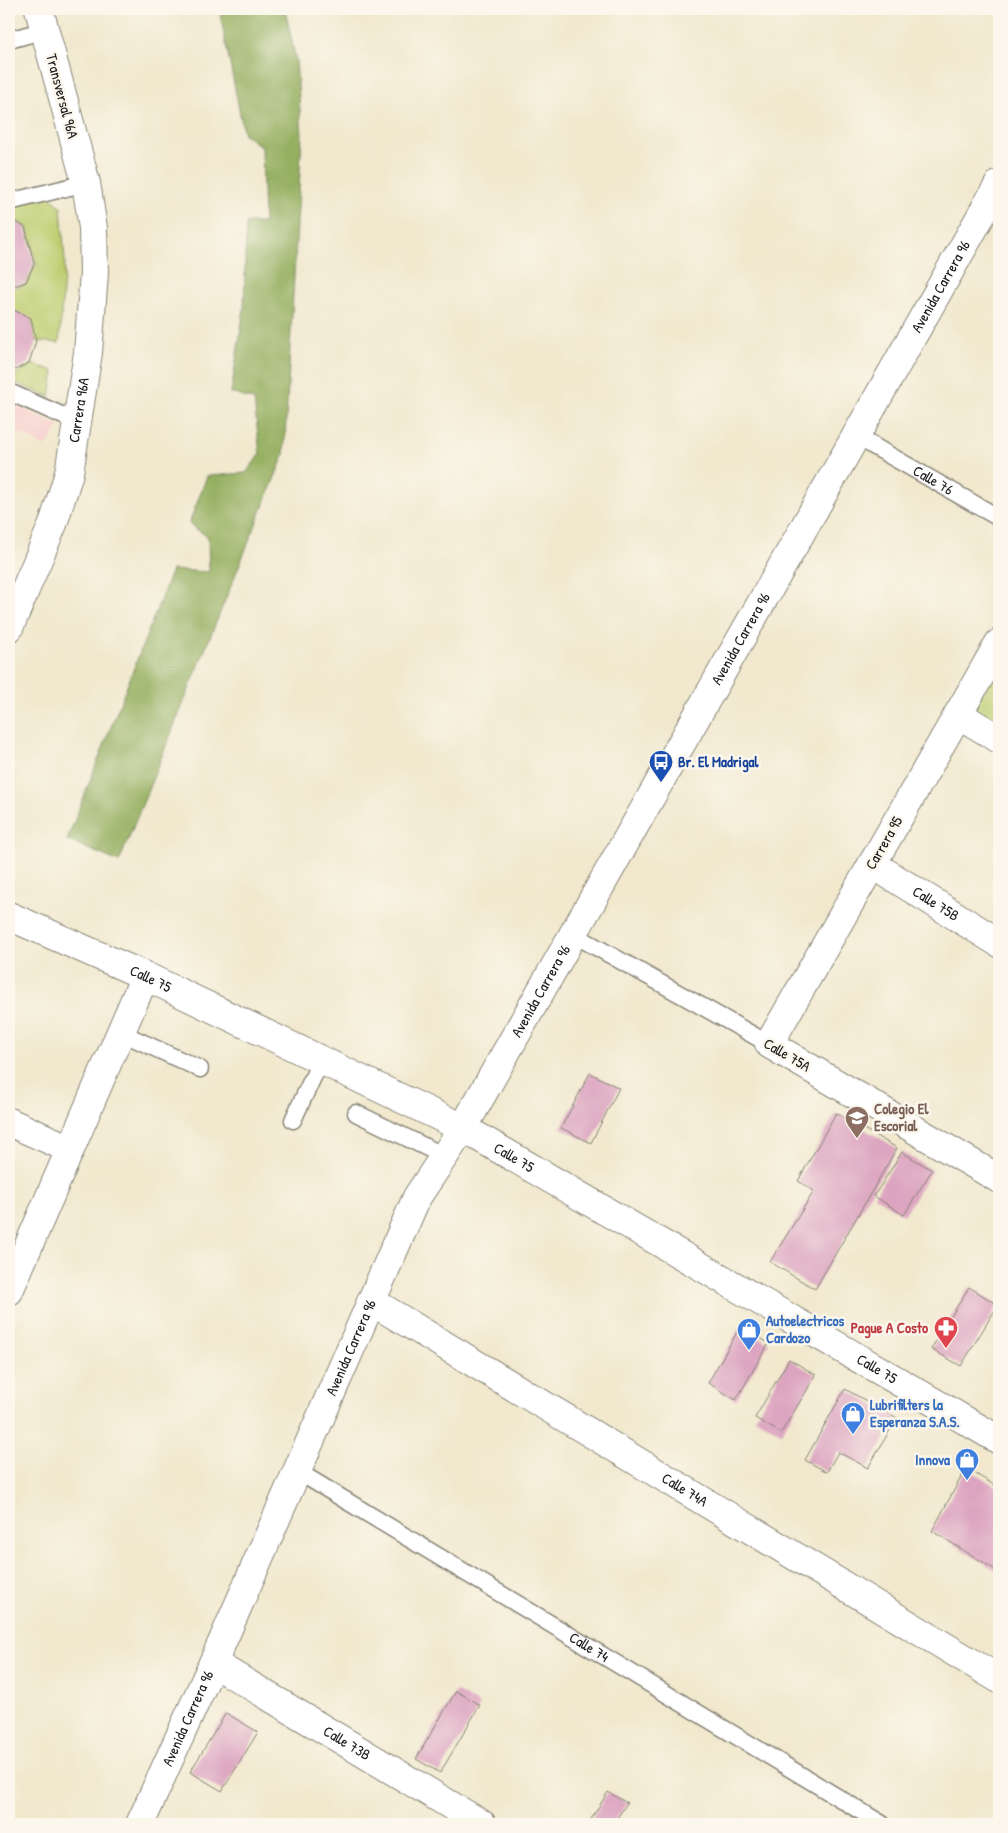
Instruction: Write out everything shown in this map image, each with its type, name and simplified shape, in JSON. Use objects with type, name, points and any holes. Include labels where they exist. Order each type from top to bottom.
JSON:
[{"type":"main road","name":"Transversal 96A","points":[[42,19],[86,183]]},
{"type":"main road","name":"Carrera 96A","points":[[9,628],[53,524],[69,474],[88,353],[94,273],[93,228],[86,183]]},
{"type":"main road","name":"Avenida Carrera 96","points":[[140,1824],[213,1663],[417,1197],[463,1128],[999,184]]},
{"type":"main road","name":"Carrera 95","points":[[769,1044],[999,643]]},
{"type":"main road","points":[[958,714],[999,739]]},
{"type":"main road","name":"Calle 75B","points":[[872,864],[999,943]]},
{"type":"main road","name":"Calle 75","points":[[9,916],[145,976],[463,1128],[999,1440]]},
{"type":"main road","points":[[9,1291],[145,976]]},
{"type":"main road","name":"Calle 75A","points":[[769,1044],[999,1179]]},
{"type":"main road","points":[[9,1122],[70,1149]]},
{"type":"main road","name":"Calle 74A","points":[[371,1302],[999,1679]]},
{"type":"main road","name":"Calle 73B","points":[[213,1663],[482,1824]]},
{"type":"lane","points":[[9,40],[42,19]]},
{"type":"lane","points":[[9,202],[86,183]]},
{"type":"lane","points":[[9,392],[77,422]]},
{"type":"lane","name":"Calle 76","points":[[868,443],[999,518]]},
{"type":"lane","name":"Calle 75A","points":[[573,934],[769,1044]]},
{"type":"lane","points":[[120,1032],[200,1069]]},
{"type":"lane","points":[[292,1120],[321,1060]]},
{"type":"lane","points":[[356,1113],[444,1156]]},
{"type":"lane","name":"Calle 74","points":[[297,1470],[882,1824]]},
{"type":"shaded area","points":[[9,402],[59,426],[46,447],[9,428]]},
{"type":"green space","points":[[219,9],[285,9],[296,61],[302,135],[284,455],[119,862],[67,840],[172,570],[209,572],[208,537],[189,524],[207,476],[246,473],[260,454],[254,400],[231,393],[244,309],[246,223],[264,223],[262,147],[244,134]]},
{"type":"green space","points":[[49,196],[61,207],[65,262],[59,343],[36,341],[31,319],[9,308],[9,290],[26,284],[36,264],[27,227],[9,217],[9,206]]},
{"type":"green space","points":[[32,364],[54,371],[50,397],[9,380],[9,378]]},
{"type":"green space","points":[[999,643],[999,739],[958,714]]},
{"type":"building","points":[[9,219],[25,227],[34,264],[26,282],[9,288]]},
{"type":"building","points":[[9,308],[31,318],[36,341],[29,363],[9,373]]},
{"type":"building","points":[[590,1073],[619,1088],[591,1143],[561,1128]]},
{"type":"building","name":"Colegio El Escorial","points":[[836,1113],[897,1148],[815,1289],[770,1262],[814,1191],[798,1181]]},
{"type":"building","points":[[902,1152],[932,1170],[904,1215],[874,1196]]},
{"type":"building","points":[[969,1287],[998,1305],[961,1366],[931,1349]]},
{"type":"building","points":[[740,1327],[769,1343],[736,1400],[708,1383]]},
{"type":"building","points":[[789,1359],[816,1375],[781,1433],[755,1418]]},
{"type":"building","points":[[999,1375],[999,1388],[994,1385]]},
{"type":"building","name":"Lubrifilters la Esperanza S.A.S.","points":[[845,1389],[897,1418],[868,1468],[838,1452],[827,1472],[805,1460]]},
{"type":"building","points":[[966,1468],[999,1488],[999,1572],[932,1531]]},
{"type":"building","points":[[456,1691],[480,1705],[440,1773],[416,1759]]},
{"type":"building","points":[[226,1713],[258,1732],[222,1791],[190,1772]]},
{"type":"building","points":[[608,1792],[627,1803],[613,1824],[588,1824]]},
{"type":"place","name":"Br. El Madrigal","points":[[661,783]]},
{"type":"place","name":"Colegio El Escorial","points":[[857,1139]]},
{"type":"place","name":"Pague A Costo","points":[[946,1349]]},
{"type":"place","name":"Autoelectricos Cardozo","points":[[749,1351]]},
{"type":"place","name":"Lubrifilters la Esperanza S.A.S.","points":[[853,1435]]},
{"type":"place","name":"Innova","points":[[967,1481]]}]
